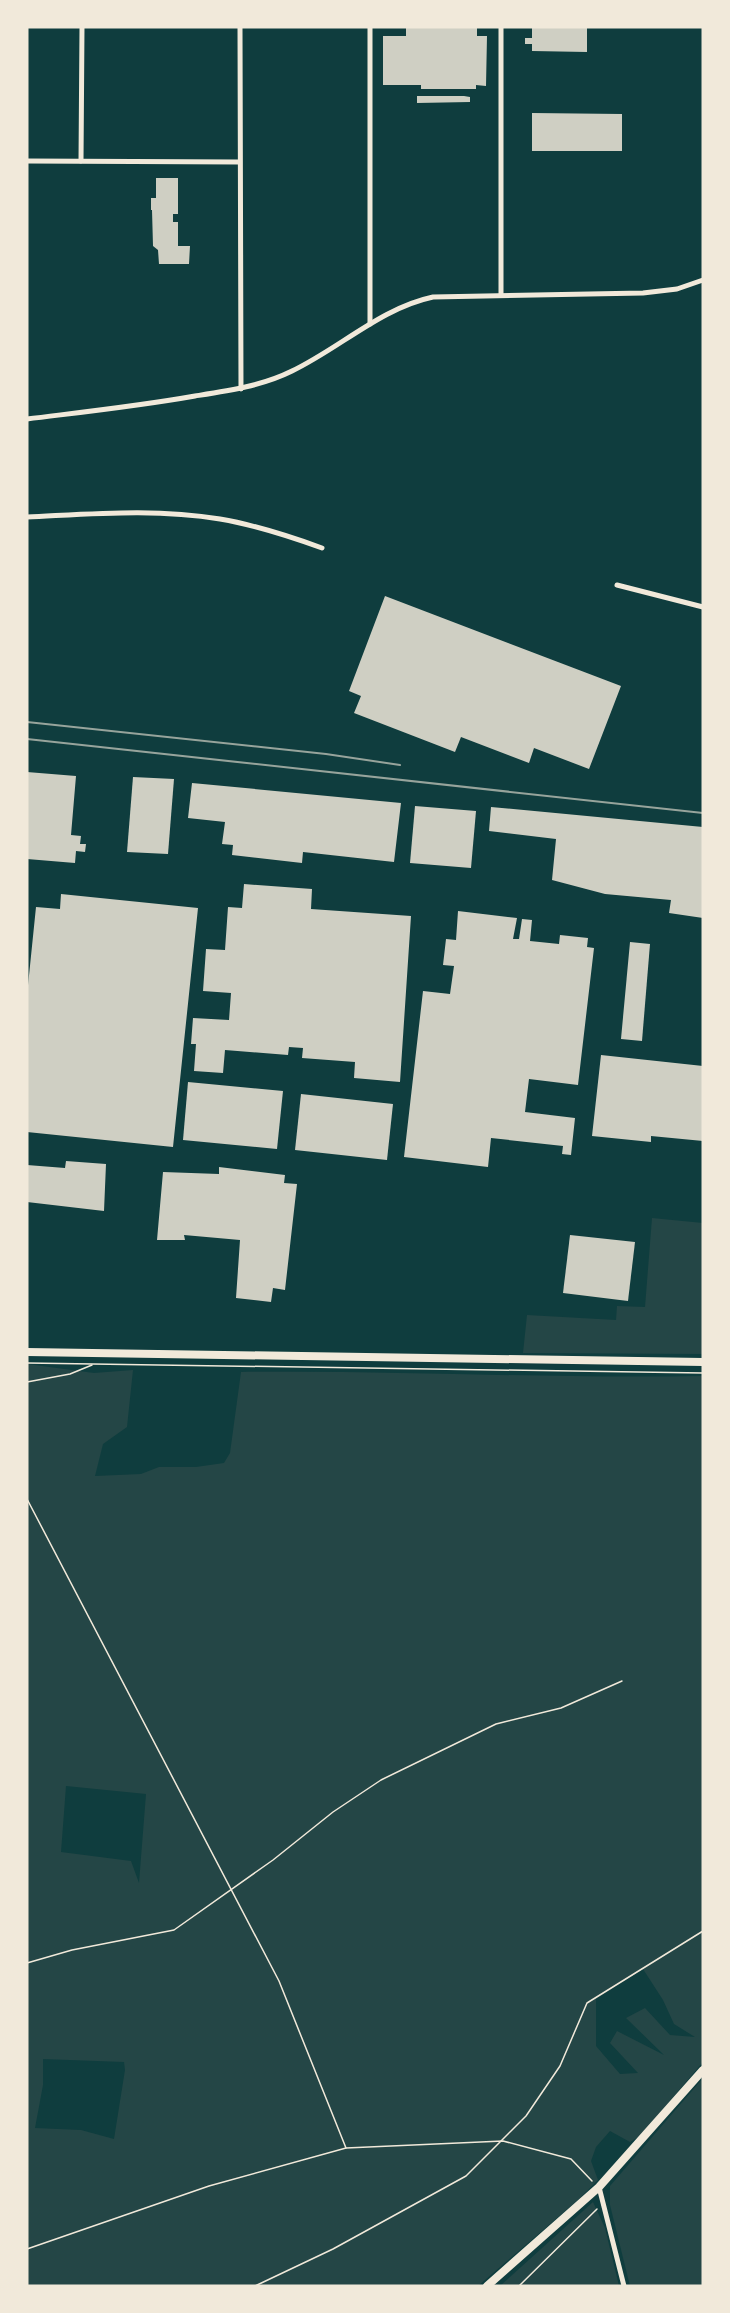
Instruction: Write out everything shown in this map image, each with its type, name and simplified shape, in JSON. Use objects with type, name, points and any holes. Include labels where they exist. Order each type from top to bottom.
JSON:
[{"type":"main road","points":[[27,1352],[703,1362]]},
{"type":"main road","points":[[487,2286],[599,2187],[703,2070]]},
{"type":"street","points":[[81,161],[82,27]]},
{"type":"street","points":[[240,27],[241,389]]},
{"type":"street","points":[[370,27],[370,324]]},
{"type":"street","points":[[501,27],[501,295]]},
{"type":"street","points":[[27,161],[239,162]]},
{"type":"street","points":[[27,419],[149,404],[241,389],[291,372],[370,324],[417,300],[434,297],[643,293],[677,289],[703,280]]},
{"type":"street","points":[[27,517],[122,512],[178,513],[221,519],[284,534],[322,548]]},
{"type":"street","points":[[617,585],[703,607]]},
{"type":"street","points":[[599,2187],[624,2286]]},
{"type":"path","points":[[93,1365],[95,1353]]},
{"type":"path","points":[[27,1363],[703,1373]]},
{"type":"path","points":[[27,1382],[70,1374],[93,1365]]},
{"type":"path","points":[[27,1499],[279,1980],[346,2148]]},
{"type":"path","points":[[27,1963],[72,1950],[174,1930],[273,1860],[333,1812],[381,1780],[496,1724],[561,1708],[622,1681]]},
{"type":"path","points":[[255,2286],[333,2248],[466,2176],[526,2116],[560,2066],[587,2003],[703,1931]]},
{"type":"path","points":[[27,2249],[209,2186],[346,2148],[503,2140],[571,2159],[599,2187]]},
{"type":"path","points":[[519,2286],[604,2203]]},
{"type":"shaded area","points":[[652,1218],[703,1223],[703,1354],[523,1353],[527,1315],[616,1320],[617,1306],[645,1307]]},
{"type":"shaded area","points":[[27,1364],[94,1373],[133,1370],[127,1427],[103,1444],[95,1476],[141,1474],[159,1467],[196,1467],[224,1463],[230,1453],[241,1372],[703,1376],[703,2062],[640,2136],[630,2142],[610,2131],[596,2147],[591,2161],[598,2180],[478,2286],[27,2286]],"holes":[[[66,1786],[146,1794],[139,1883],[131,1861],[61,1852]],[[643,1969],[663,2000],[674,2024],[695,2037],[670,2035],[645,2008],[626,2018],[664,2055],[617,2031],[610,2043],[638,2073],[620,2074],[596,2046],[596,1999]],[[43,2059],[124,2062],[125,2070],[114,2139],[81,2130],[35,2128],[43,2085]]]},
{"type":"shaded area","points":[[703,2078],[703,2286],[630,2286],[610,2205],[610,2186]]},
{"type":"shaded area","points":[[593,2202],[605,2228],[619,2286],[500,2286]]},
{"type":"building","points":[[406,27],[477,27],[477,36],[487,36],[486,86],[476,85],[476,89],[421,89],[421,85],[383,85],[383,36],[406,36]]},
{"type":"building","points":[[532,27],[587,27],[587,52],[532,51],[532,44],[525,44],[525,38],[532,38]]},
{"type":"building","points":[[417,96],[464,96],[470,97],[470,102],[417,103]]},
{"type":"building","points":[[532,113],[622,114],[622,151],[532,151]]},
{"type":"building","points":[[156,178],[178,178],[178,214],[173,214],[173,222],[178,222],[178,246],[190,246],[189,264],[159,264],[158,250],[153,246],[151,210],[151,198],[156,198]]},
{"type":"building","points":[[385,596],[621,686],[589,769],[534,748],[529,763],[461,737],[455,752],[354,713],[361,696],[349,691]]},
{"type":"building","points":[[27,772],[76,776],[71,835],[81,836],[80,844],[86,844],[85,852],[76,851],[75,863],[27,859]]},
{"type":"building","points":[[133,777],[174,779],[168,854],[127,852]]},
{"type":"building","points":[[192,783],[401,803],[394,862],[303,852],[302,863],[232,855],[233,845],[222,844],[225,822],[188,818]]},
{"type":"building","points":[[415,806],[476,811],[471,868],[410,863]]},
{"type":"building","points":[[491,807],[703,827],[703,918],[669,913],[671,900],[605,894],[552,880],[556,839],[489,831]]},
{"type":"building","points":[[244,884],[312,889],[311,909],[411,916],[400,1082],[354,1078],[355,1062],[302,1058],[303,1048],[289,1047],[288,1055],[225,1050],[223,1073],[194,1071],[196,1044],[191,1044],[193,1018],[229,1020],[231,993],[203,991],[206,949],[225,950],[228,907],[242,908]]},
{"type":"building","points":[[61,894],[198,908],[173,1147],[27,1132],[27,995],[36,907],[60,909]]},
{"type":"building","points":[[458,911],[517,918],[513,939],[519,939],[522,919],[532,920],[530,941],[559,944],[560,935],[588,938],[587,947],[594,948],[578,1085],[529,1079],[525,1112],[575,1118],[571,1155],[562,1154],[563,1146],[491,1138],[488,1167],[404,1157],[423,991],[450,994],[454,966],[443,965],[446,939],[456,940]]},
{"type":"building","points":[[630,942],[650,944],[642,1041],[621,1039]]},
{"type":"building","points":[[601,1055],[703,1066],[703,1141],[651,1136],[651,1142],[592,1136]]},
{"type":"building","points":[[188,1082],[283,1091],[277,1149],[183,1140]]},
{"type":"building","points":[[301,1094],[393,1104],[387,1160],[295,1150]]},
{"type":"building","points":[[66,1161],[106,1164],[104,1211],[27,1202],[27,1165],[65,1168]]},
{"type":"building","points":[[219,1167],[285,1175],[284,1183],[297,1184],[285,1290],[273,1288],[271,1302],[236,1298],[240,1240],[184,1235],[185,1240],[157,1240],[163,1172],[219,1174]]},
{"type":"building","points":[[570,1235],[635,1242],[628,1301],[563,1293]]},
{"type":"railway","points":[[27,722],[326,754],[400,765]]},
{"type":"railway","points":[[27,739],[703,813]]}]
